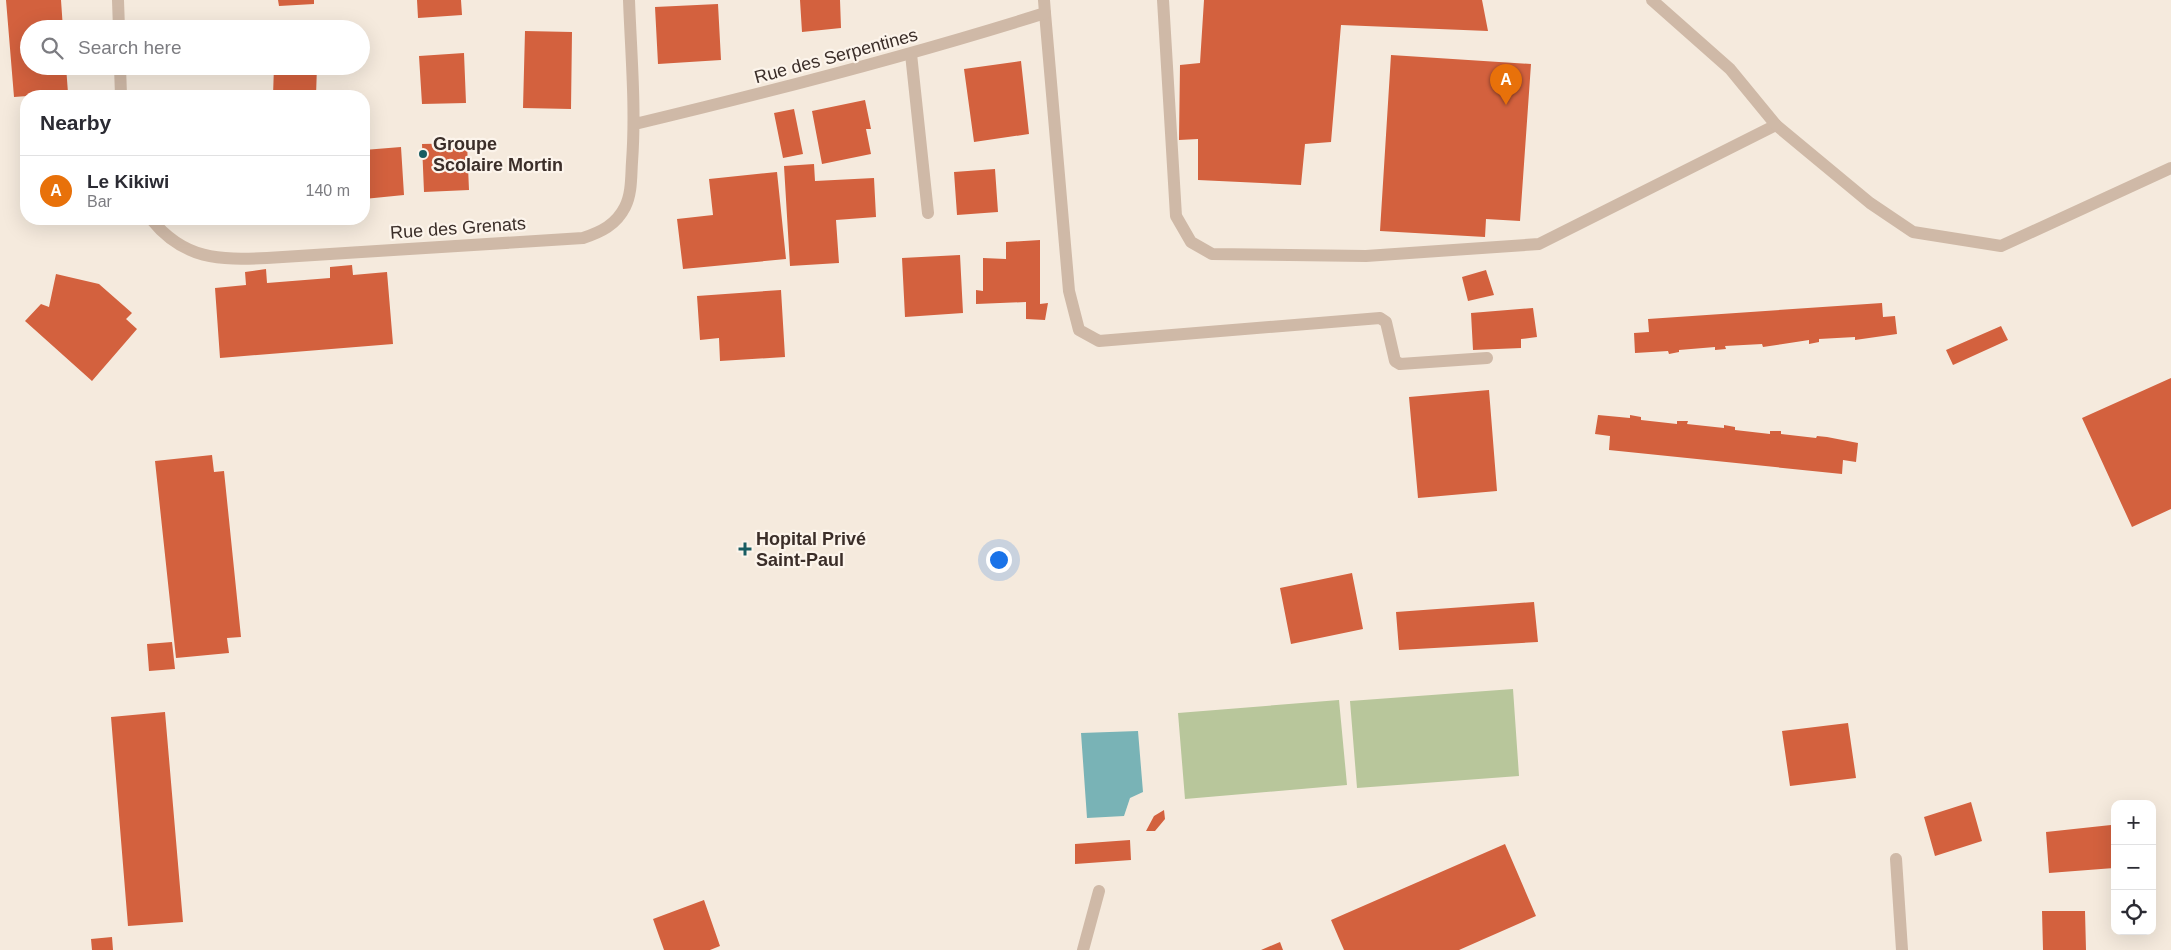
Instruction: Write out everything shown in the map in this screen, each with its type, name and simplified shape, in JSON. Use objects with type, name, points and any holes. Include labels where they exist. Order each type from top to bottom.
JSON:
[{"type":"street","points":[[118,0],[119,20]]},
{"type":"street","name":"Rue des Grenats","points":[[156,225],[192,252],[216,259],[267,258],[583,238],[602,231],[617,220],[626,206],[630,191],[635,124],[629,0]]},
{"type":"street","points":[[1044,0],[1070,291],[1079,330],[1099,341],[1380,318],[1386,322],[1395,361],[1400,364],[1487,358]]},
{"type":"street","points":[[1163,0],[1176,216],[1191,242],[1212,254],[1366,256],[1539,244],[1776,125]]},
{"type":"street","points":[[1652,0],[1730,69],[1776,125],[1870,203],[1913,232],[2001,246],[2171,168]]},
{"type":"street","name":"Rue des Serpentines","points":[[635,124],[791,86],[911,54],[1045,14]]},
{"type":"street","points":[[911,54],[928,213]]},
{"type":"street","points":[[120,75],[121,90]]},
{"type":"street","points":[[1896,859],[1902,950]]},
{"type":"street","points":[[1083,950],[1099,891]]},
{"type":"green space","points":[[1513,689],[1519,776],[1357,788],[1350,701]]},
{"type":"green space","points":[[1339,700],[1347,785],[1185,799],[1178,713]]},
{"type":"water","points":[[1138,731],[1143,792],[1130,798],[1124,816],[1087,818],[1081,733]]},
{"type":"building","points":[[6,0],[61,0],[62,20],[20,20],[20,75],[67,75],[68,90],[20,90],[20,97],[14,97]]},
{"type":"building","points":[[278,0],[314,0],[314,4],[279,6]]},
{"type":"building","points":[[417,0],[461,0],[462,15],[418,18]]},
{"type":"building","points":[[800,0],[840,0],[841,28],[802,32]]},
{"type":"building","points":[[1204,0],[1482,0],[1488,31],[1341,25],[1331,142],[1305,144],[1301,185],[1198,180],[1198,139],[1179,140],[1180,65],[1200,63]]},
{"type":"building","points":[[718,4],[721,60],[658,64],[655,7]]},
{"type":"building","points":[[525,31],[572,32],[571,109],[523,108]]},
{"type":"building","points":[[464,53],[466,103],[422,104],[419,56]]},
{"type":"building","points":[[1391,55],[1531,64],[1520,221],[1486,219],[1485,237],[1380,231]]},
{"type":"building","points":[[1021,61],[1029,134],[974,142],[964,69]]},
{"type":"building","points":[[274,75],[317,75],[316,90],[273,90]]},
{"type":"building","points":[[865,100],[871,129],[866,129],[871,154],[822,164],[812,111]]},
{"type":"building","points":[[794,109],[803,154],[783,158],[774,113]]},
{"type":"building","points":[[467,143],[469,190],[424,192],[422,144]]},
{"type":"building","points":[[401,147],[404,195],[370,198],[370,150]]},
{"type":"building","points":[[814,164],[815,181],[874,178],[876,217],[836,220],[839,263],[790,266],[784,166]]},
{"type":"building","points":[[995,169],[998,212],[957,215],[954,172]]},
{"type":"building","points":[[777,172],[786,259],[683,269],[677,219],[713,215],[709,179]]},
{"type":"building","points":[[1040,240],[1040,304],[1048,303],[1045,320],[1026,319],[1026,302],[976,304],[976,290],[983,291],[983,258],[1006,259],[1006,242]]},
{"type":"building","points":[[960,255],[963,313],[905,317],[902,258]]},
{"type":"building","points":[[352,265],[353,275],[387,272],[393,344],[220,358],[215,288],[246,285],[245,272],[266,269],[267,283],[330,278],[330,267]]},
{"type":"building","points":[[1486,270],[1494,295],[1468,301],[1462,277]]},
{"type":"building","points":[[56,274],[99,284],[132,313],[126,319],[137,329],[92,381],[25,321],[41,304],[49,307]]},
{"type":"building","points":[[781,290],[785,357],[720,361],[719,338],[700,340],[697,296]]},
{"type":"building","points":[[1882,303],[1883,317],[1895,316],[1897,334],[1855,340],[1855,337],[1819,339],[1819,342],[1809,344],[1809,340],[1763,347],[1762,344],[1725,346],[1726,349],[1715,350],[1715,347],[1679,350],[1679,352],[1669,354],[1668,351],[1635,353],[1634,333],[1649,332],[1648,319]]},
{"type":"building","points":[[1533,308],[1537,337],[1521,339],[1521,348],[1473,350],[1471,313]]},
{"type":"building","points":[[2001,326],[2008,340],[1953,365],[1946,350]]},
{"type":"building","points":[[2171,378],[2171,509],[2132,527],[2082,418]]},
{"type":"building","points":[[1489,390],[1497,491],[1418,498],[1409,397]]},
{"type":"building","points":[[1598,415],[1630,418],[1630,415],[1641,417],[1641,420],[1677,424],[1677,421],[1688,421],[1687,424],[1724,428],[1724,425],[1735,427],[1735,430],[1770,434],[1770,431],[1781,431],[1781,434],[1816,438],[1817,436],[1827,437],[1858,443],[1856,462],[1843,460],[1842,474],[1609,450],[1610,436],[1595,434]]},
{"type":"building","points":[[212,455],[214,472],[224,471],[241,637],[227,638],[229,653],[176,658],[155,461]]},
{"type":"building","points":[[1352,573],[1363,629],[1291,644],[1280,588]]},
{"type":"building","points":[[1534,602],[1538,642],[1399,650],[1396,612]]},
{"type":"building","points":[[172,642],[175,669],[149,671],[147,644]]},
{"type":"building","points":[[165,712],[183,922],[128,926],[111,717]]},
{"type":"building","points":[[1848,723],[1856,778],[1790,786],[1782,731]]},
{"type":"building","points":[[1971,802],[1982,841],[1935,856],[1924,817]]},
{"type":"building","points":[[1164,810],[1165,819],[1155,831],[1146,831],[1154,816]]},
{"type":"building","points":[[2111,825],[2111,868],[2049,873],[2046,832]]},
{"type":"building","points":[[1130,840],[1131,860],[1075,864],[1075,844]]},
{"type":"building","points":[[1505,844],[1536,916],[1459,950],[1344,950],[1331,920]]},
{"type":"building","points":[[704,900],[720,946],[710,950],[664,950],[653,919]]},
{"type":"building","points":[[2042,911],[2085,911],[2086,950],[2043,950]]},
{"type":"building","points":[[112,937],[113,950],[92,950],[91,939]]},
{"type":"building","points":[[1280,942],[1283,950],[1261,950]]},
{"type":"place","name":"Le Kikiwi","points":[[1506,105]]},
{"type":"place","name":"Groupe Scolaire Mortin","points":[[423,154]]},
{"type":"place","name":"Hopital Privé Saint-Paul","points":[[745,549]]}]
